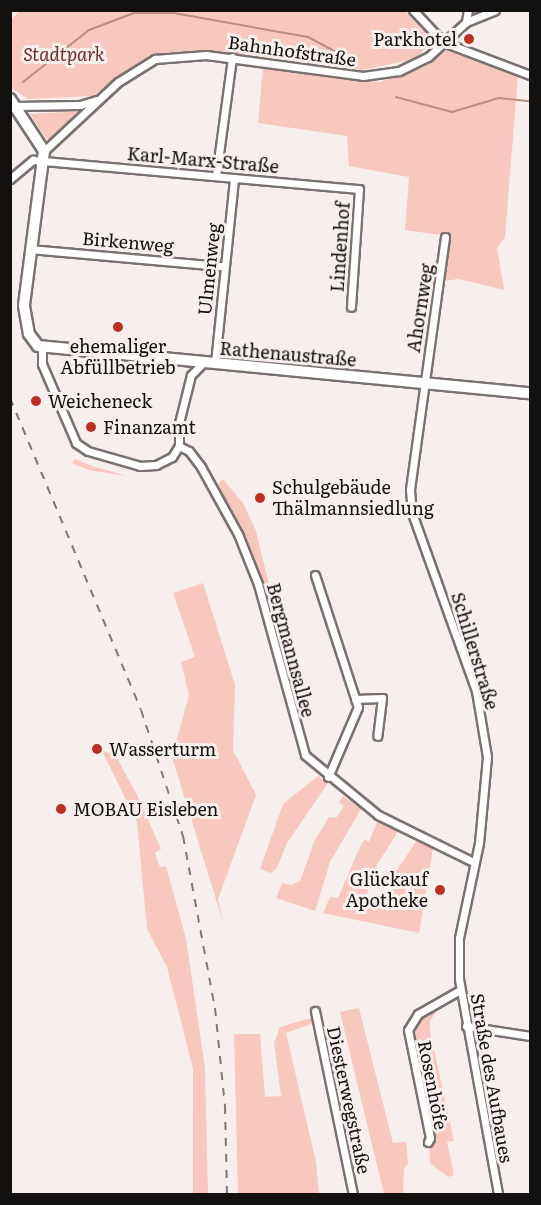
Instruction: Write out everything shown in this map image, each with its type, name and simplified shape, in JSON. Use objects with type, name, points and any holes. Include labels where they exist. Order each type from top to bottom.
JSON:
[{"type":"main road","points":[[12,104],[44,156],[30,249],[24,313],[32,340],[42,348]]},
{"type":"main road","name":"Rathenaustraße","points":[[42,348],[531,393]]},
{"type":"street","points":[[413,10],[443,42],[531,75]]},
{"type":"street","points":[[466,22],[468,10]]},
{"type":"street","name":"Bahnhofstraße","points":[[44,156],[99,99],[155,59],[206,55],[232,57],[363,76],[399,71],[428,57],[466,22],[495,10]]},
{"type":"street","points":[[216,176],[232,57]]},
{"type":"street","name":"Bahnhofstraße","points":[[12,104],[80,105],[99,99]]},
{"type":"street","points":[[10,179],[33,160],[44,156]]},
{"type":"street","name":"Karl-Marx-Straße","points":[[44,156],[234,178],[359,189]]},
{"type":"street","name":"Ulmenweg","points":[[215,363],[222,266],[234,178]]},
{"type":"street","name":"Lindenhof","points":[[351,307],[359,189]]},
{"type":"street","name":"Ahornweg","points":[[423,382],[445,237]]},
{"type":"street","name":"Birkenweg","points":[[30,249],[222,266]]},
{"type":"street","points":[[42,348],[42,364],[70,435],[79,446],[140,466],[156,465],[172,457],[179,446],[179,423],[191,375],[203,363]]},
{"type":"street","points":[[182,360],[191,375]]},
{"type":"street","name":"Schillerstraße","points":[[423,382],[412,459],[412,513],[476,691],[487,757],[486,789],[459,938],[458,968]]},
{"type":"street","name":"Bergmannsallee","points":[[179,446],[189,450],[201,467],[238,534],[258,584],[305,755],[328,777],[395,825],[473,862]]},
{"type":"street","points":[[315,575],[358,707],[328,777]]},
{"type":"street","points":[[355,699],[382,698],[377,736]]},
{"type":"street","name":"Straße des Aufbaues","points":[[458,968],[466,1026],[497,1194]]},
{"type":"street","name":"Rosenhöfe","points":[[428,1142],[430,1137],[408,1030],[417,1014],[460,990]]},
{"type":"street","name":"Diesterwegstraße","points":[[315,1011],[353,1194]]},
{"type":"street","points":[[466,1026],[531,1036]]},
{"type":"green space","name":"Stadtpark","points":[[20,10],[405,11],[425,33],[429,44],[416,59],[362,70],[214,52],[169,52],[138,64],[93,96],[28,99],[11,88],[10,21]]},
{"type":"green space","points":[[449,49],[518,75],[505,237],[497,248],[504,290],[459,279],[442,281],[448,236],[405,230],[409,177],[349,166],[347,136],[258,123],[263,67],[379,82],[422,68]]},
{"type":"green space","points":[[83,111],[54,140],[46,138],[30,114]]},
{"type":"green space","points":[[75,459],[127,476],[88,470],[72,463]]},
{"type":"green space","points":[[223,479],[243,503],[256,531],[269,585],[262,588],[254,559],[218,484]]},
{"type":"green space","points":[[203,583],[235,685],[233,750],[256,795],[218,899],[223,922],[172,757],[189,695],[181,662],[195,657],[173,593]]},
{"type":"green space","points":[[102,751],[115,754],[139,799],[161,849],[155,853],[160,867],[166,866],[186,939],[205,1068],[208,1194],[193,1194],[193,1069],[167,967],[147,929],[137,822]]},
{"type":"green space","points":[[318,776],[328,783],[287,843],[277,868],[271,873],[260,869],[283,804]]},
{"type":"green space","points":[[343,796],[361,809],[330,862],[315,911],[276,898],[282,883],[291,885],[300,881],[315,840],[329,817],[336,818],[344,806],[339,802]]},
{"type":"green space","points":[[378,819],[399,830],[377,865],[363,906],[382,904],[393,876],[417,840],[433,848],[419,933],[323,913],[330,897],[338,898],[364,839],[369,842]]},
{"type":"green space","points":[[442,1003],[430,1021],[430,1031],[454,1141],[447,1142],[454,1175],[448,1177],[430,1163],[429,1144],[433,1140],[412,1037],[412,1027],[422,1014]]},
{"type":"green space","points":[[359,1008],[393,1143],[406,1142],[408,1164],[404,1168],[403,1194],[384,1194],[340,1012]]},
{"type":"green space","points":[[311,1018],[314,1023],[286,1033],[316,1162],[319,1194],[238,1194],[234,1034],[260,1034],[265,1097],[281,1096],[274,1043],[280,1027]]},
{"type":"waterway","points":[[23,82],[89,30],[134,13],[174,13],[308,37],[351,60]]},
{"type":"waterway","points":[[396,97],[452,112],[499,98],[530,101]]},
{"type":"railway","points":[[10,398],[141,710],[183,836],[215,1008],[225,1106],[227,1194]]},
{"type":"place","name":"Parkhotel","points":[[469,39]]},
{"type":"place","name":"ehemaliger Abfüllbetrieb","points":[[118,327]]},
{"type":"place","name":"Weicheneck","points":[[36,401]]},
{"type":"place","name":"Finanzamt","points":[[91,427]]},
{"type":"place","name":"Schulgebäude Thälmannsiedlung","points":[[260,498]]},
{"type":"place","name":"Wasserturm","points":[[97,749]]},
{"type":"place","name":"MOBAU Eisleben","points":[[61,809]]},
{"type":"place","name":"Glückauf Apotheke","points":[[440,890]]}]
